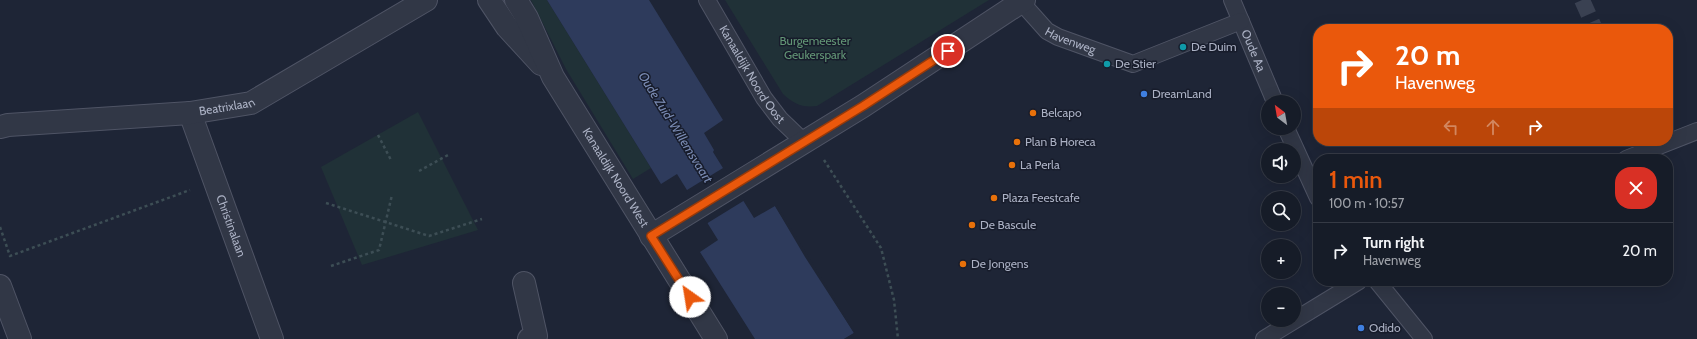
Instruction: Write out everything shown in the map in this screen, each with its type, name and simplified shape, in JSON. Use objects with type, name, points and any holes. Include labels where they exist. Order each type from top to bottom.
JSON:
[{"type":"street","name":"Beatrixlaan","points":[[0,127],[8,124],[190,113],[251,103],[426,0]]},
{"type":"street","name":"Kanaaldijk Noord West","points":[[489,0],[507,27],[552,77]]},
{"type":"street","name":"Kanaaldijk Noord West","points":[[516,0],[527,18],[552,77],[716,339]]},
{"type":"street","name":"Kanaaldijk Noord Oost","points":[[707,0],[764,98],[780,118],[804,142]]},
{"type":"street","name":"Oude Aa","points":[[1232,0],[1272,95]]},
{"type":"street","name":"Havenweg","points":[[651,236],[804,142],[1023,2],[1047,31],[1133,64],[1241,21]]},
{"type":"street","name":"Christinalaan","points":[[190,113],[272,339]]},
{"type":"street","points":[[1673,140],[1697,131]]},
{"type":"street","points":[[1289,135],[1313,187]]},
{"type":"street","points":[[1639,154],[1659,146]]},
{"type":"street","points":[[524,283],[536,336],[529,339]]},
{"type":"street","points":[[0,286],[20,339]]},
{"type":"street","points":[[1264,339],[1351,286]]},
{"type":"street","points":[[1381,286],[1424,339]]},
{"type":"path","points":[[378,135],[391,160]]},
{"type":"path","points":[[804,142],[816,149],[823,158],[881,248],[894,300],[898,339]]},
{"type":"path","points":[[420,170],[448,155]]},
{"type":"path","points":[[0,227],[10,256],[215,181]]},
{"type":"path","points":[[330,266],[379,250],[392,195]]},
{"type":"path","points":[[326,203],[429,236],[482,219]]},
{"type":"green space","points":[[531,0],[547,0],[651,168],[633,179],[566,69]]},
{"type":"green space","name":"Burgemeester Geukerspark","points":[[725,0],[989,0],[817,106],[803,106],[783,94]]},
{"type":"green space","points":[[418,112],[478,230],[362,265],[321,167]]},
{"type":"water","name":"Oude Zuid-Willemsvaart","points":[[547,0],[649,0],[723,120],[704,133],[714,150],[713,152],[754,218],[775,206],[854,333],[844,339],[755,339],[700,252],[718,240],[677,174],[661,184]]},
{"type":"pier","points":[[725,168],[745,200],[706,224],[686,192]]},
{"type":"pier","points":[[777,205],[855,332],[855,335],[848,339],[844,339],[854,333],[805,257],[775,206]]},
{"type":"tunnel","points":[[1582,0],[1593,24]]},
{"type":"place","name":"De Duim","points":[[1183,47]]},
{"type":"place","name":"De Stier","points":[[1107,64]]},
{"type":"place","name":"DreamLand","points":[[1144,94]]},
{"type":"place","name":"Belcapo","points":[[1033,113]]},
{"type":"place","name":"Plan B Horeca","points":[[1017,142]]},
{"type":"place","name":"La Perla","points":[[1012,165]]},
{"type":"place","name":"Plaza Feestcafe","points":[[994,198]]},
{"type":"place","name":"De Bascule","points":[[972,225]]},
{"type":"place","name":"De Jongens","points":[[963,264]]},
{"type":"place","name":"Odido","points":[[1361,328]]},
{"type":"route","points":[[690,297],[651,236],[863,106],[948,51]]}]
